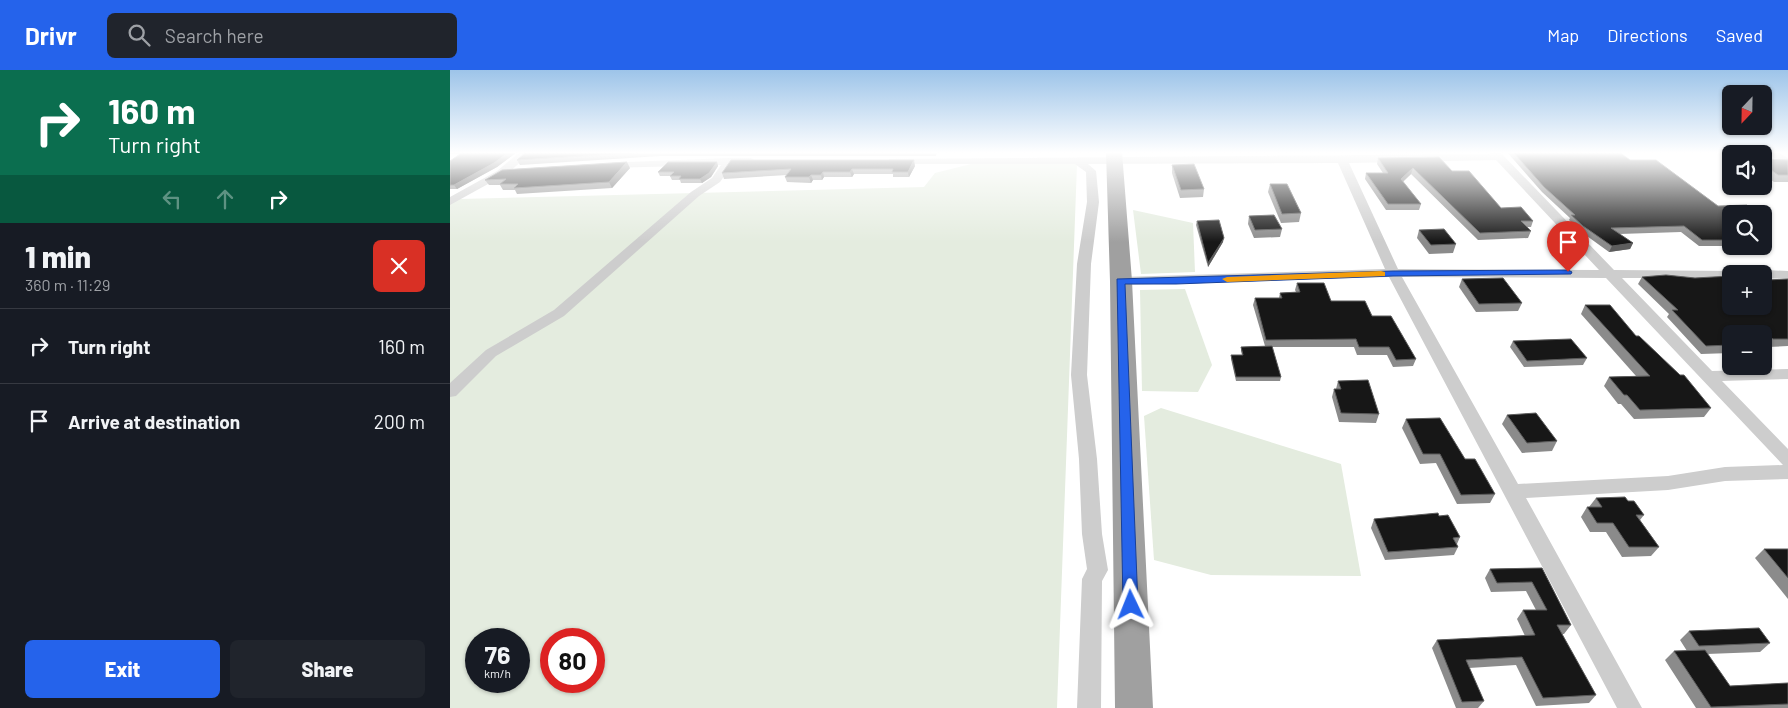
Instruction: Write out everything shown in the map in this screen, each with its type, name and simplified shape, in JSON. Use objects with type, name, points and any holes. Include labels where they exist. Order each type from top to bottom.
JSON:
[{"type":"highway","points":[[1115,182],[1121,281],[1134,708]]},
{"type":"street","points":[[450,202],[484,182]]},
{"type":"street","points":[[450,392],[490,353],[559,313],[695,194],[713,182]]},
{"type":"street","points":[[1090,708],[1092,579],[1098,570],[1092,534],[1088,459],[1079,375],[1084,264],[1093,202],[1092,182]]},
{"type":"street","points":[[1352,182],[1393,274],[1630,708]]},
{"type":"street","points":[[1521,182],[1788,460]]},
{"type":"street","points":[[1121,281],[1393,274],[1606,272],[1722,274]]},
{"type":"street","points":[[1772,274],[1788,275]]},
{"type":"street","points":[[1706,376],[1788,374]]},
{"type":"street","points":[[1512,492],[1668,483],[1725,474],[1788,472]]},
{"type":"shaded area","points":[[928,182],[1076,182],[1057,708],[450,708],[450,204],[459,199],[924,187]]},
{"type":"shaded area","points":[[1133,210],[1193,223],[1195,272],[1141,274]]},
{"type":"shaded area","points":[[1185,289],[1212,365],[1198,392],[1142,391],[1140,290]]},
{"type":"shaded area","points":[[1161,408],[1341,464],[1361,576],[1211,575],[1154,560],[1144,416]]},
{"type":"building","points":[[450,182],[460,182],[454,185],[450,185]]},
{"type":"building","points":[[503,182],[609,182],[514,188],[518,184],[500,184]]},
{"type":"building","points":[[1178,182],[1201,182],[1204,189],[1181,190]]},
{"type":"building","points":[[1372,182],[1403,182],[1421,204],[1388,204]]},
{"type":"building","points":[[1427,182],[1478,182],[1501,208],[1521,207],[1533,221],[1521,221],[1531,231],[1480,233]]},
{"type":"building","points":[[1539,182],[1685,182],[1718,206],[1722,206],[1722,240],[1702,240],[1684,226],[1611,228],[1633,243],[1612,246],[1583,226],[1571,215],[1575,215]]},
{"type":"building","points":[[1270,184],[1287,184],[1301,213],[1282,214]]},
{"type":"building","points":[[1274,215],[1282,229],[1255,230],[1249,216]]},
{"type":"building","points":[[1219,220],[1224,238],[1208,263],[1197,221]]},
{"type":"building","points":[[1444,229],[1456,244],[1431,245],[1419,230]]},
{"type":"building","points":[[1666,275],[1695,278],[1722,276],[1722,315],[1772,315],[1772,280],[1788,279],[1788,339],[1772,338],[1772,325],[1722,325],[1722,345],[1706,346],[1672,310],[1678,310],[1642,277]]},
{"type":"building","points":[[1503,278],[1522,303],[1479,304],[1462,279]]},
{"type":"building","points":[[1297,283],[1324,283],[1331,301],[1365,301],[1372,316],[1391,316],[1416,359],[1396,360],[1389,347],[1359,347],[1356,339],[1266,340],[1255,298],[1282,298],[1280,293],[1300,292]]},
{"type":"building","points":[[1585,305],[1610,305],[1636,336],[1639,336],[1680,375],[1684,375],[1711,408],[1640,410],[1609,377],[1650,376]]},
{"type":"building","points":[[1571,339],[1587,358],[1527,361],[1513,341]]},
{"type":"building","points":[[1272,346],[1281,377],[1236,377],[1231,355],[1243,355],[1241,347]]},
{"type":"building","points":[[1368,380],[1379,414],[1341,413],[1334,389],[1341,389],[1338,381]]},
{"type":"building","points":[[1536,413],[1557,441],[1527,443],[1507,415]]},
{"type":"building","points":[[1440,418],[1465,459],[1475,459],[1495,494],[1461,495],[1440,454],[1423,454],[1406,419]]},
{"type":"building","points":[[1625,497],[1628,501],[1634,501],[1644,515],[1636,515],[1659,547],[1629,547],[1613,523],[1597,523],[1587,507],[1602,507],[1596,498]]},
{"type":"building","points":[[1438,513],[1439,516],[1448,515],[1460,537],[1453,538],[1458,547],[1388,552],[1374,519]]},
{"type":"building","points":[[1764,549],[1788,549],[1788,578]]},
{"type":"building","points":[[1542,568],[1571,625],[1557,625],[1596,695],[1543,698],[1522,657],[1466,660],[1484,701],[1462,702],[1437,640],[1535,635],[1523,610],[1547,610],[1532,582],[1497,583],[1490,569]]},
{"type":"building","points":[[1759,628],[1770,643],[1699,646],[1689,631]]},
{"type":"building","points":[[1705,650],[1730,686],[1788,683],[1788,704],[1711,707],[1674,651]]},
{"type":"slow traffic","points":[[1227,279],[1381,274]]},
{"type":"route","points":[[1131,605],[1121,281],[1393,274],[1568,272]]}]
